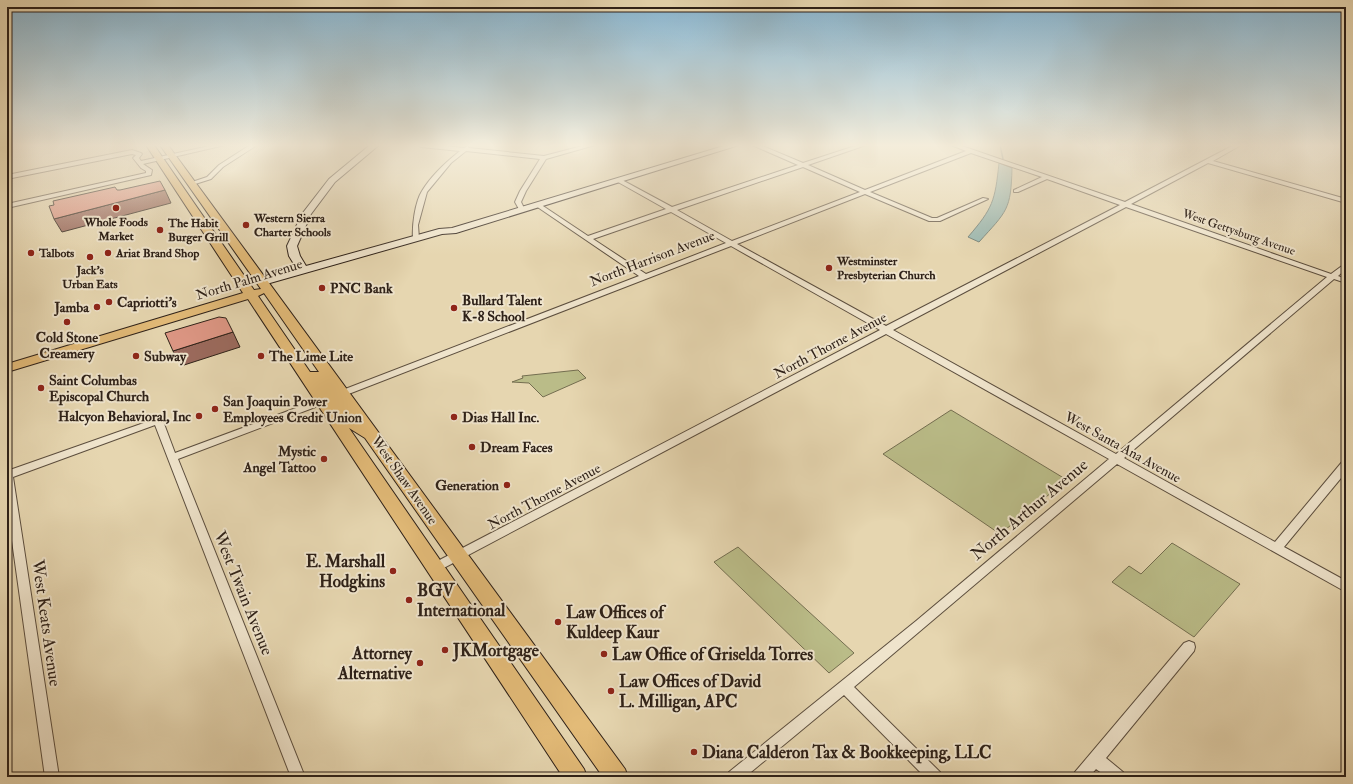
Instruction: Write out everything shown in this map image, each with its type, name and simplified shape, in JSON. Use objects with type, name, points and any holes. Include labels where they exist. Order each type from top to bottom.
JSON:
[{"type":"main road","name":"West Shaw Avenue","points":[[179,182],[189,202],[576,777]]},
{"type":"main road","points":[[304,271],[294,254],[292,246],[303,218],[322,192],[332,182]]},
{"type":"main road","name":"North Palm Avenue","points":[[7,360],[266,285],[440,237],[453,231],[618,182]]},
{"type":"main road","name":"West Shaw Avenue","points":[[192,183],[617,777]]},
{"type":"main road","points":[[189,202],[198,203],[209,218],[220,221]]},
{"type":"main road","name":"North Palm Avenue","points":[[266,285],[304,271],[442,231],[453,231]]},
{"type":"main road","name":"North Palm Avenue","points":[[7,368],[249,290]]},
{"type":"main road","points":[[306,376],[317,376],[330,393],[343,393]]},
{"type":"main road","points":[[323,401],[336,403],[350,422],[376,439]]},
{"type":"street","points":[[7,206],[115,182]]},
{"type":"street","points":[[192,183],[197,182]]},
{"type":"street","points":[[416,239],[415,225],[420,203],[424,192],[432,182]]},
{"type":"street","points":[[522,210],[518,202],[529,182]]},
{"type":"street","name":"West Santa Ana Avenue","points":[[621,182],[1346,587]]},
{"type":"street","points":[[588,238],[757,182]]},
{"type":"street","points":[[840,182],[931,220],[938,220],[985,199]]},
{"type":"street","name":"North Harrison Avenue","points":[[343,393],[891,182]]},
{"type":"street","points":[[1016,191],[1037,182]]},
{"type":"street","name":"West Gettysburg Avenue","points":[[1060,182],[1346,281]]},
{"type":"street","name":"North Thorne Avenue","points":[[434,568],[1170,182]]},
{"type":"street","points":[[1279,182],[1346,201]]},
{"type":"street","points":[[538,205],[644,276]]},
{"type":"street","name":"North Arthur Avenue","points":[[734,777],[845,687],[1346,265]]},
{"type":"street","points":[[172,458],[323,401]]},
{"type":"street","name":"West Twain Avenue","points":[[8,475],[158,421],[298,777]]},
{"type":"street","points":[[1276,548],[1346,465]]},
{"type":"street","name":"West Keats Avenue","points":[[8,475],[52,777]]},
{"type":"street","points":[[1080,777],[1189,647]]},
{"type":"street","points":[[845,687],[936,777]]},
{"type":"street","points":[[1096,759],[1118,777]]},
{"type":"green space","points":[[578,370],[586,378],[543,397],[529,383],[512,382],[523,378],[522,376]]},
{"type":"green space","points":[[951,410],[1067,480],[1000,534],[883,454]]},
{"type":"green space","points":[[1172,543],[1240,584],[1194,637],[1112,582],[1129,566],[1141,574]]},
{"type":"green space","points":[[738,547],[854,653],[829,673],[714,562]]},
{"type":"water","points":[[997,182],[1011,182],[1009,202],[996,223],[979,242],[968,237],[988,211]]},
{"type":"building","points":[[160,182],[165,190],[54,219],[49,206],[54,205],[53,201],[115,187],[117,190]]},
{"type":"building","points":[[219,317],[226,318],[233,332],[173,351],[165,333]]},
{"type":"place","name":"Whole Foods Market","points":[[116,208]]},
{"type":"place","name":"Western Sierra Charter Schools","points":[[246,225]]},
{"type":"place","name":"The Habit Burger Grill","points":[[160,230]]},
{"type":"place","name":"Talbots","points":[[31,253]]},
{"type":"place","name":"Ariat Brand Shop","points":[[108,253]]},
{"type":"place","name":"Jack's Urban Eats","points":[[90,257]]},
{"type":"place","name":"Westminster Presbyterian Church","points":[[829,268]]},
{"type":"place","name":"PNC Bank","points":[[322,288]]},
{"type":"place","name":"Capriotti's","points":[[109,302]]},
{"type":"place","name":"Jamba","points":[[97,307]]},
{"type":"place","name":"Bullard Talent K-8 School","points":[[454,308]]},
{"type":"place","name":"Cold Stone Creamery","points":[[67,322]]},
{"type":"place","name":"Subway","points":[[136,356]]},
{"type":"place","name":"The Lime Lite","points":[[261,356]]},
{"type":"place","name":"Saint Columbas Episcopal Church","points":[[41,388]]},
{"type":"place","name":"San Joaquin Power Employees Credit Union","points":[[215,409]]},
{"type":"place","name":"Halcyon Behavioral, Inc","points":[[199,416]]},
{"type":"place","name":"Dias Hall Inc.","points":[[454,417]]},
{"type":"place","name":"Dream Faces","points":[[472,447]]},
{"type":"place","name":"Mystic Angel Tattoo","points":[[324,459]]},
{"type":"place","name":"Generation","points":[[507,485]]},
{"type":"place","name":"E. Marshall Hodgkins","points":[[393,571]]},
{"type":"place","name":"BGV International","points":[[409,600]]},
{"type":"place","name":"Law Offices of Kuldeep Kaur","points":[[558,622]]},
{"type":"place","name":"JKMortgage","points":[[445,650]]},
{"type":"place","name":"Law Office of Griselda Torres","points":[[604,654]]},
{"type":"place","name":"Attorney Alternative","points":[[420,663]]},
{"type":"place","name":"Law Offices of David L. Milligan, APC","points":[[611,691]]},
{"type":"place","name":"Diana Calderon Tax & Bookkeeping, LLC","points":[[694,752]]}]
